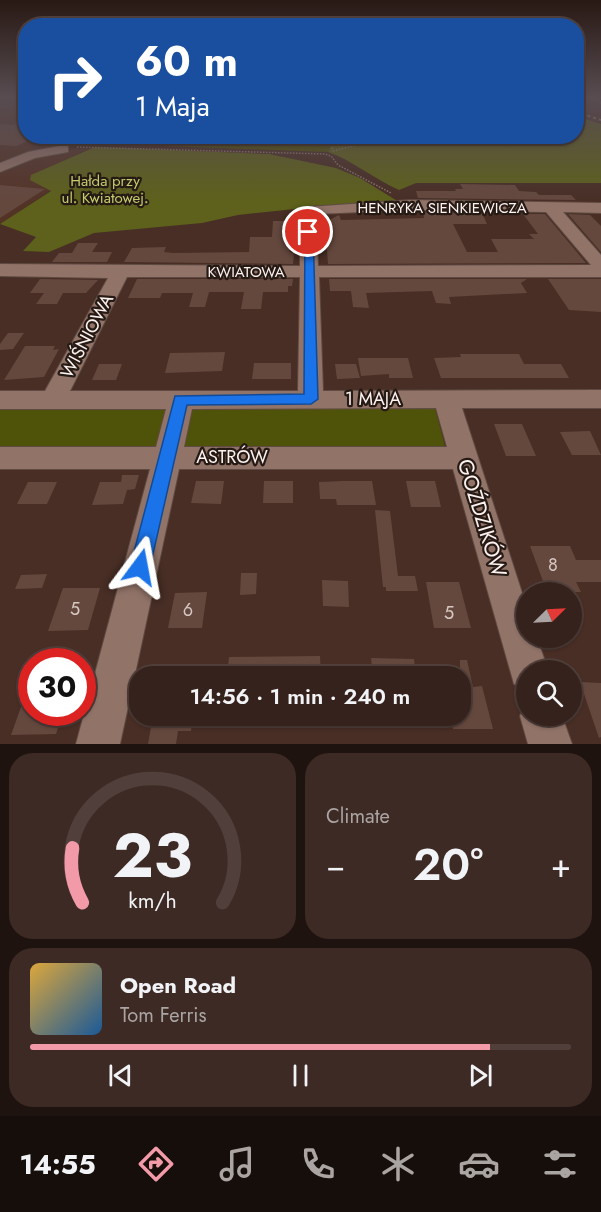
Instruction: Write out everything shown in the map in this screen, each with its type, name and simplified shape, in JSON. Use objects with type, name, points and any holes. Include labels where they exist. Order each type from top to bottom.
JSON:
[{"type":"street","points":[[0,168],[32,155],[64,149]]},
{"type":"street","name":"HENRYKA SIENKIEWICZA","points":[[309,272],[308,213],[312,210],[410,205],[601,208]]},
{"type":"street","points":[[551,208],[601,266]]},
{"type":"street","name":"KWIATOWA","points":[[0,270],[120,272],[601,271]]},
{"type":"street","name":"WIŚNIOWA","points":[[53,400],[120,272]]},
{"type":"street","points":[[309,272],[311,399]]},
{"type":"street","name":"1 MAJA","points":[[0,400],[601,399]]},
{"type":"street","points":[[98,744],[180,400]]},
{"type":"street","name":"GOŹDZIKÓW","points":[[447,400],[525,660]]},
{"type":"street","name":"ASTRÓW","points":[[0,458],[167,456],[463,458]]},
{"type":"street","points":[[545,726],[550,744]]},
{"type":"path","points":[[331,144],[332,156],[338,165],[410,205]]},
{"type":"path","points":[[333,151],[352,144]]},
{"type":"path","points":[[64,149],[91,146],[170,148],[332,156]]},
{"type":"shaded area","points":[[0,132],[18,132],[18,144],[108,144],[39,150],[0,164]]},
{"type":"shaded area","points":[[108,144],[329,144],[328,152]]},
{"type":"shaded area","points":[[95,147],[32,177],[30,180],[51,190],[0,224],[0,170],[49,152]]},
{"type":"shaded area","points":[[193,407],[435,408],[446,450],[183,449]]},
{"type":"shaded area","points":[[0,409],[169,409],[158,451],[0,450]]},
{"type":"green space","points":[[584,132],[601,132],[601,183],[416,183],[399,190],[328,152],[329,144],[584,144]]},
{"type":"green space","name":"Hałda przy ul. Kwiatowej.","points":[[95,147],[269,154],[336,168],[360,178],[399,202],[323,206],[238,215],[202,223],[94,233],[49,252],[23,251],[36,237],[0,224],[51,191],[30,180],[31,175]]},
{"type":"building","points":[[0,132],[18,132],[18,144],[21,144],[0,145]]},
{"type":"building","points":[[460,184],[515,185],[519,191],[536,192],[539,195],[571,195],[576,200],[418,198],[416,191],[456,191],[455,189],[463,189]]},
{"type":"building","points":[[0,185],[45,189],[0,218]]},
{"type":"building","points":[[423,212],[482,213],[487,224],[453,224],[467,252],[498,252],[491,239],[534,239],[529,234],[538,234],[523,214],[545,214],[586,263],[328,264],[325,222],[339,215],[341,220],[424,218]]},
{"type":"building","points":[[568,214],[590,215],[601,226],[601,252]]},
{"type":"building","points":[[273,221],[290,221],[289,251],[294,254],[293,264],[124,262],[132,248],[166,247],[164,252],[173,253],[249,252],[250,237],[272,237]]},
{"type":"building","points":[[78,243],[98,243],[92,252],[112,252],[107,262],[52,262],[59,253],[72,253]]},
{"type":"building","points":[[40,279],[98,280],[86,293],[63,293],[57,304],[36,304],[44,293],[30,293]]},
{"type":"building","points":[[137,279],[293,279],[292,286],[288,286],[288,292],[263,292],[261,309],[241,309],[244,292],[209,292],[205,307],[189,307],[193,293],[162,293],[160,298],[128,298]]},
{"type":"building","points":[[329,279],[527,279],[521,283],[527,293],[449,297],[451,304],[436,303],[432,291],[366,293],[369,308],[353,307],[351,291],[330,291]]},
{"type":"building","points":[[548,279],[601,279],[601,312],[569,310]]},
{"type":"building","points":[[8,333],[24,333],[13,349],[0,350],[0,344]]},
{"type":"building","points":[[25,346],[55,346],[53,350],[59,349],[44,377],[4,380]]},
{"type":"building","points":[[225,352],[222,371],[165,373],[170,353]]},
{"type":"building","points":[[460,354],[519,354],[524,364],[561,364],[569,378],[441,378],[434,358],[461,357]]},
{"type":"building","points":[[358,358],[408,358],[413,378],[389,378],[389,374],[361,376]]},
{"type":"building","points":[[254,363],[291,363],[291,379],[252,379]]},
{"type":"building","points":[[99,364],[122,364],[116,380],[92,380]]},
{"type":"building","points":[[335,364],[356,364],[360,378],[337,379]]},
{"type":"building","points":[[494,424],[522,424],[536,456],[506,456]]},
{"type":"building","points":[[590,431],[601,455],[572,455],[560,432]]},
{"type":"building","points":[[122,475],[139,475],[135,489],[127,490],[123,504],[92,505],[100,482],[121,482]]},
{"type":"building","points":[[196,481],[224,481],[221,504],[191,503]]},
{"type":"building","points":[[264,481],[293,481],[293,503],[263,503]]},
{"type":"building","points":[[372,481],[376,505],[337,505],[336,499],[320,499],[319,482]]},
{"type":"building","points":[[406,481],[435,481],[441,507],[411,507]]},
{"type":"building","points":[[28,482],[57,482],[47,504],[17,504]]},
{"type":"building","points":[[375,510],[390,511],[398,576],[415,576],[418,591],[386,591],[386,587],[383,587]]},
{"type":"building","points":[[530,546],[570,546],[576,560],[601,560],[601,582],[543,582]]},
{"type":"building","points":[[241,573],[257,573],[256,594],[240,595]]},
{"type":"building","points":[[47,574],[42,588],[15,589],[21,575]]},
{"type":"building","points":[[322,580],[348,581],[349,607],[323,606]]},
{"type":"building","points":[[426,582],[459,582],[471,628],[434,628]]},
{"type":"building","points":[[63,588],[100,588],[88,630],[48,631]]},
{"type":"building","points":[[207,592],[202,628],[168,628],[175,593]]},
{"type":"building","points":[[320,656],[320,666],[228,666],[229,657]]},
{"type":"building","points":[[371,658],[414,659],[415,666],[372,666]]},
{"type":"building","points":[[460,660],[467,660],[468,666],[460,666]]},
{"type":"building","points":[[471,678],[473,687],[482,686],[493,729],[453,729],[452,726],[471,726]]},
{"type":"building","points":[[582,682],[601,683],[601,737],[599,738]]},
{"type":"building","points":[[18,715],[18,726],[59,726],[56,734],[11,735]]},
{"type":"building","points":[[151,726],[192,726],[191,731],[178,731],[176,744],[148,744]]},
{"type":"route","points":[[140,567],[180,400],[311,399],[308,232]]}]
